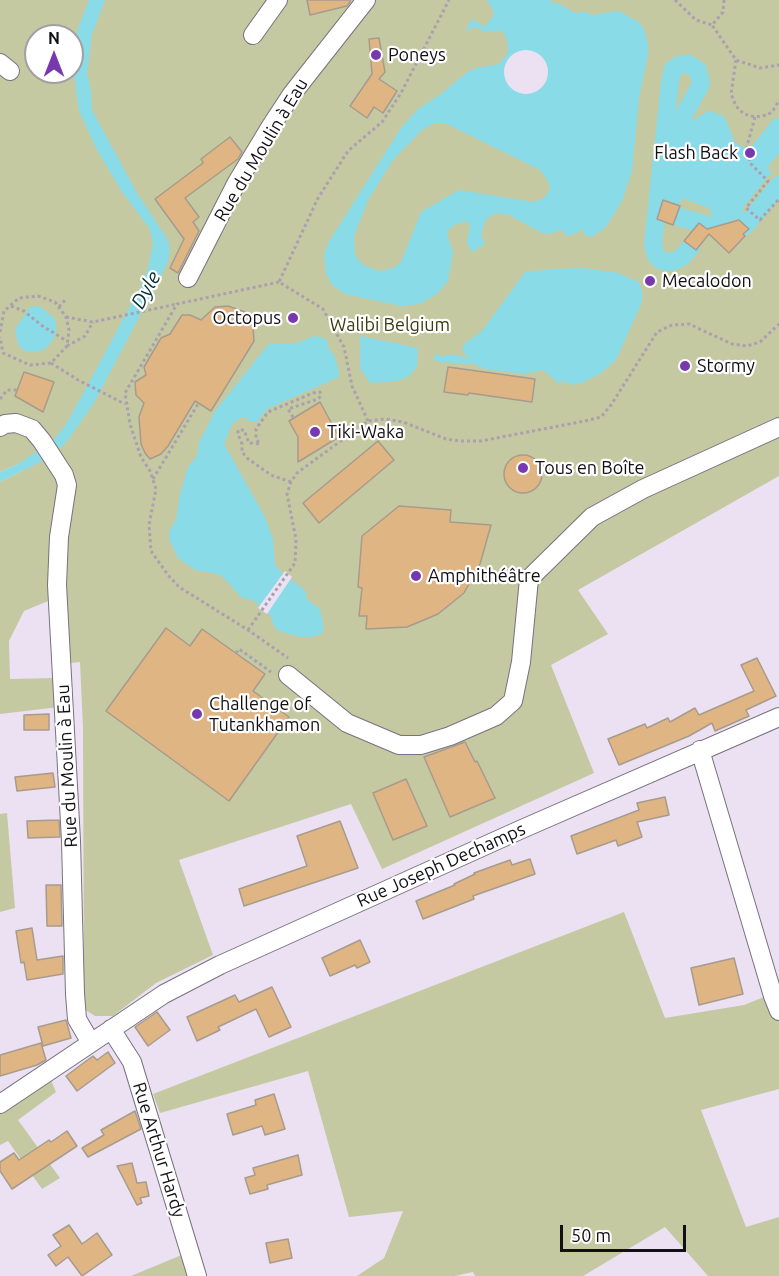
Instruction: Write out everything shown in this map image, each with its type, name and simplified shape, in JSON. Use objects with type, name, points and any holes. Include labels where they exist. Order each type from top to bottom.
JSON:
[{"type":"street","points":[[254,34],[278,0]]},
{"type":"street","name":"Rue du Moulin à Eau","points":[[188,278],[236,184],[276,118],[292,94],[366,0]]},
{"type":"street","name":"Rue du Moulin à Eau","points":[[0,427],[16,423],[32,429],[66,480],[59,537],[57,585],[70,830],[75,994],[77,1019],[91,1043]]},
{"type":"street","points":[[292,669],[346,723],[399,745],[421,745],[450,736],[496,716],[513,701],[521,662],[529,579],[592,518],[643,489],[779,427]]},
{"type":"street","name":"Rue Joseph Dechamps","points":[[0,1104],[165,994],[220,965],[700,750],[779,717]]},
{"type":"street","points":[[700,750],[779,1011]]},
{"type":"street","name":"Rue Arthur Hardy","points":[[111,1029],[132,1062],[197,1276]]},
{"type":"path","points":[[279,282],[318,198],[348,151],[382,122],[401,93],[449,0]]},
{"type":"path","points":[[675,0],[696,20],[712,25],[735,60],[760,68],[779,65]]},
{"type":"path","points":[[712,25],[723,12],[724,0]]},
{"type":"path","points":[[735,60],[730,94],[736,106],[744,114],[755,117],[768,115],[779,100]]},
{"type":"path","points":[[755,117],[747,146],[750,163],[768,181],[746,208],[760,220],[779,199]]},
{"type":"path","points":[[66,317],[93,322],[279,282],[323,309],[344,347],[352,386],[368,421]]},
{"type":"path","points":[[0,332],[4,311],[19,298],[38,296],[55,302],[66,317],[69,330],[67,343],[51,363]]},
{"type":"path","points":[[58,307],[65,300]]},
{"type":"path","points":[[177,304],[124,393],[130,424],[141,457],[156,489],[149,525],[151,551],[179,586],[249,630],[292,669],[284,680],[239,650],[236,653]]},
{"type":"path","points":[[11,306],[24,311],[67,343]]},
{"type":"path","points":[[0,307],[4,311]]},
{"type":"path","points":[[67,343],[85,336],[93,322]]},
{"type":"path","points":[[249,630],[295,563],[293,518],[287,494],[291,482],[297,473],[368,421],[385,419],[403,422],[446,439],[480,441],[585,421],[600,417],[611,405],[657,332],[672,325],[689,324],[732,344],[747,346],[760,342],[779,324]]},
{"type":"path","points":[[0,337],[2,354],[30,365],[51,363],[78,380],[127,405]]},
{"type":"path","points":[[0,399],[7,390],[17,390]]},
{"type":"path","points":[[288,409],[318,399],[321,396],[320,392],[268,412],[258,425],[256,435],[260,444],[257,446],[249,443],[244,430],[238,430],[238,434],[242,452],[247,458],[271,475],[291,482]]},
{"type":"path","points":[[153,479],[198,404]]},
{"type":"path","points":[[286,404],[294,419]]},
{"type":"green space","name":"Walibi Belgium","points":[[0,0],[779,0],[779,476],[578,590],[608,634],[551,665],[594,773],[382,869],[351,804],[179,860],[213,955],[156,983],[113,1016],[95,1016],[84,1009],[83,728],[80,662],[70,663],[61,600],[48,601],[24,611],[9,641],[10,679],[55,678],[59,707],[0,714],[0,482],[45,459],[18,464],[0,472]]},
{"type":"green space","points":[[7,813],[15,908],[0,912],[0,814]]},
{"type":"green space","points":[[624,912],[665,1018],[744,1005],[779,991],[779,1089],[701,1110],[746,1227],[779,1217],[779,1276],[708,1276],[665,1227],[583,1276],[475,1276],[473,1272],[455,1276],[357,1276],[384,1258],[403,1211],[349,1217],[308,1071],[160,1113],[153,1094]]},
{"type":"green space","points":[[50,1078],[56,1092],[18,1120],[60,1178],[42,1189],[8,1141],[0,1145],[0,1112]]},
{"type":"green space","points":[[184,1254],[191,1276],[131,1276]]},
{"type":"water","name":"Dyle","points":[[89,0],[105,0],[92,34],[87,74],[92,110],[137,193],[168,240],[170,250],[168,262],[94,403],[65,444],[46,459],[0,482],[0,472],[18,464],[53,441],[67,423],[141,286],[153,244],[150,229],[122,192],[97,150],[79,111],[75,84],[84,84],[84,24],[80,24]]},
{"type":"water","points":[[486,0],[551,0],[552,3],[576,13],[587,12],[591,15],[619,11],[640,23],[648,44],[648,54],[639,99],[632,171],[622,201],[606,227],[592,237],[586,236],[582,230],[569,236],[560,230],[550,234],[542,233],[511,216],[500,213],[492,215],[485,221],[481,235],[485,244],[472,252],[467,243],[470,226],[466,221],[457,224],[450,228],[447,234],[453,252],[448,281],[437,294],[420,304],[401,306],[345,294],[332,285],[326,274],[324,255],[328,243],[401,128],[418,109],[466,73],[476,68],[499,64],[508,53],[507,39],[502,31],[484,31],[474,27],[465,32],[472,19],[485,27],[494,15],[491,5]],"holes":[[[434,123],[445,123],[540,170],[548,181],[550,190],[543,199],[533,202],[459,190],[421,212],[401,262],[394,268],[379,271],[363,265],[355,255],[354,236],[368,200],[393,160],[422,130]]]},
{"type":"water","points":[[680,109],[685,111],[684,118],[691,121],[708,111],[722,115],[735,143],[743,147],[752,146],[775,117],[779,120],[779,143],[774,139],[756,159],[772,172],[742,209],[745,214],[740,218],[736,220],[730,218],[723,213],[668,193],[661,180],[653,178],[654,174],[663,175],[668,172],[671,125],[666,122],[669,115]]},
{"type":"water","points":[[584,268],[618,273],[639,282],[642,291],[642,302],[616,360],[601,373],[574,385],[562,379],[561,385],[543,370],[524,374],[485,369],[474,364],[438,362],[434,359],[434,356],[438,354],[441,357],[452,354],[469,359],[462,351],[464,344],[482,331],[525,272]]},
{"type":"water","points":[[39,306],[54,318],[56,332],[53,340],[41,351],[23,350],[18,344],[15,329],[30,307]]},
{"type":"water","points":[[314,336],[327,341],[334,355],[339,377],[267,409],[257,422],[249,422],[247,418],[241,418],[232,424],[224,444],[265,517],[273,539],[275,565],[302,588],[307,600],[321,612],[324,631],[311,637],[300,637],[279,631],[274,626],[270,615],[254,601],[241,597],[218,574],[195,570],[178,558],[169,539],[170,529],[176,520],[180,494],[188,467],[197,456],[199,443],[215,411],[269,344],[295,344]]},
{"type":"water","points":[[360,336],[418,348],[417,367],[408,377],[397,381],[370,383],[360,368]]},
{"type":"pier","points":[[526,50],[535,51],[542,56],[547,63],[547,81],[542,88],[535,93],[526,94],[517,93],[510,88],[505,81],[504,72],[505,63],[510,56],[517,51]]},
{"type":"pier","points":[[285,571],[292,577],[267,614],[258,608]]},
{"type":"building","points":[[307,0],[350,0],[350,2],[347,6],[310,15]]},
{"type":"building","points":[[379,38],[385,72],[379,79],[397,91],[383,113],[374,107],[367,118],[350,106],[372,74],[369,39]]},
{"type":"building","points":[[230,137],[242,152],[238,159],[185,198],[199,217],[193,222],[199,231],[178,273],[170,268],[184,239],[155,199],[203,163],[201,159]]},
{"type":"building","points":[[663,200],[680,206],[673,225],[657,219]]},
{"type":"building","points":[[739,220],[749,229],[729,253],[709,234],[696,250],[684,241],[699,223],[707,229]]},
{"type":"building","points":[[228,306],[245,312],[253,327],[254,341],[211,411],[195,401],[168,446],[161,454],[150,459],[141,444],[139,417],[144,403],[136,395],[135,382],[146,375],[144,367],[161,338],[170,334],[182,315],[190,315],[201,320],[215,307]]},
{"type":"building","points":[[448,367],[535,379],[532,402],[469,393],[468,395],[444,392]]},
{"type":"building","points":[[24,372],[54,382],[43,412],[15,396]]},
{"type":"building","points":[[320,402],[339,437],[298,462],[298,437],[289,421]]},
{"type":"building","points":[[378,441],[394,460],[319,523],[303,503]]},
{"type":"building","name":"Tous en Boîte","points":[[523,455],[537,460],[542,474],[537,488],[523,493],[509,488],[504,474],[509,460]]},
{"type":"building","name":"Amphithéâtre","points":[[399,506],[451,510],[450,522],[491,525],[480,564],[464,593],[438,614],[407,627],[366,629],[367,616],[359,616],[362,588],[358,587],[362,536]]},
{"type":"building","name":"Challenge of Tutankhamon","points":[[166,628],[190,646],[202,629],[265,674],[253,691],[289,717],[229,801],[106,711]]},
{"type":"building","points":[[757,658],[776,696],[746,710],[749,716],[715,731],[712,723],[689,736],[619,765],[608,739],[645,724],[647,728],[668,718],[670,722],[695,708],[699,715],[754,691],[741,665]]},
{"type":"building","points":[[49,714],[49,730],[24,730],[24,715]]},
{"type":"building","points":[[465,742],[495,798],[450,817],[424,757]]},
{"type":"building","points":[[53,773],[55,787],[17,791],[15,777]]},
{"type":"building","points":[[406,779],[427,826],[393,840],[373,793]]},
{"type":"building","points":[[665,797],[669,815],[637,822],[642,837],[618,846],[616,840],[577,854],[571,836],[639,810],[637,803]]},
{"type":"building","points":[[59,820],[60,837],[28,838],[27,821]]},
{"type":"building","points":[[340,821],[358,868],[244,906],[239,889],[307,866],[297,836]]},
{"type":"building","points":[[530,859],[535,874],[473,896],[474,899],[423,919],[416,901],[455,885],[474,873],[510,860],[512,865]]},
{"type":"building","points":[[46,885],[61,885],[62,926],[47,926]]},
{"type":"building","points":[[32,928],[37,960],[63,956],[63,974],[27,980],[24,962],[21,963],[16,931]]},
{"type":"building","points":[[360,940],[370,962],[357,968],[355,965],[330,976],[322,958]]},
{"type":"building","points":[[734,958],[743,994],[699,1005],[691,968]]},
{"type":"building","points":[[272,987],[291,1027],[269,1037],[256,1009],[218,1027],[220,1030],[197,1041],[187,1017],[235,995],[239,1002]]},
{"type":"building","points":[[157,1012],[170,1030],[148,1046],[135,1027]]},
{"type":"building","points":[[66,1020],[71,1038],[43,1046],[38,1027]]},
{"type":"building","points":[[41,1043],[46,1060],[0,1076],[0,1055]]},
{"type":"building","points":[[108,1052],[115,1063],[77,1091],[66,1076],[93,1056],[97,1060]]},
{"type":"building","points":[[274,1094],[285,1129],[265,1135],[262,1126],[233,1135],[227,1114],[256,1105],[255,1100]]},
{"type":"building","points":[[135,1111],[141,1129],[88,1157],[82,1148],[104,1135],[101,1130]]},
{"type":"building","points":[[67,1131],[77,1146],[12,1189],[0,1171],[0,1162],[14,1153],[19,1160]]},
{"type":"building","points":[[298,1155],[302,1175],[267,1185],[268,1189],[250,1194],[245,1178],[255,1175],[253,1168]]},
{"type":"building","points":[[132,1163],[137,1183],[146,1182],[149,1196],[140,1198],[142,1203],[137,1205],[117,1166]]},
{"type":"building","points":[[69,1225],[82,1244],[97,1233],[112,1255],[82,1276],[68,1257],[56,1266],[48,1255],[61,1246],[53,1235]]},
{"type":"building","points":[[288,1239],[292,1258],[270,1263],[266,1243]]},
{"type":"waterway","points":[[682,132],[680,122],[701,84],[698,70],[688,64],[679,65],[673,69],[670,82],[653,245],[656,256],[662,261],[672,262],[682,257],[691,247]]},
{"type":"waterway","points":[[745,181],[779,139]]},
{"type":"waterway","points":[[671,203],[681,173]]},
{"type":"waterway","points":[[745,226],[779,185]]},
{"type":"waterway","points":[[713,189],[724,224]]},
{"type":"waterway","points":[[676,216],[721,229]]},
{"type":"place","name":"Poneys","points":[[376,55]]},
{"type":"place","name":"Flash Back","points":[[750,153]]},
{"type":"place","name":"Mecalodon","points":[[650,281]]},
{"type":"place","name":"Octopus","points":[[293,318]]},
{"type":"place","name":"Stormy","points":[[685,366]]},
{"type":"place","name":"Tiki-Waka","points":[[315,432]]},
{"type":"place","name":"Tous en Boîte","points":[[523,468]]},
{"type":"place","name":"Amphithéâtre","points":[[416,576]]},
{"type":"place","name":"Challenge of Tutankhamon","points":[[197,714]]}]
